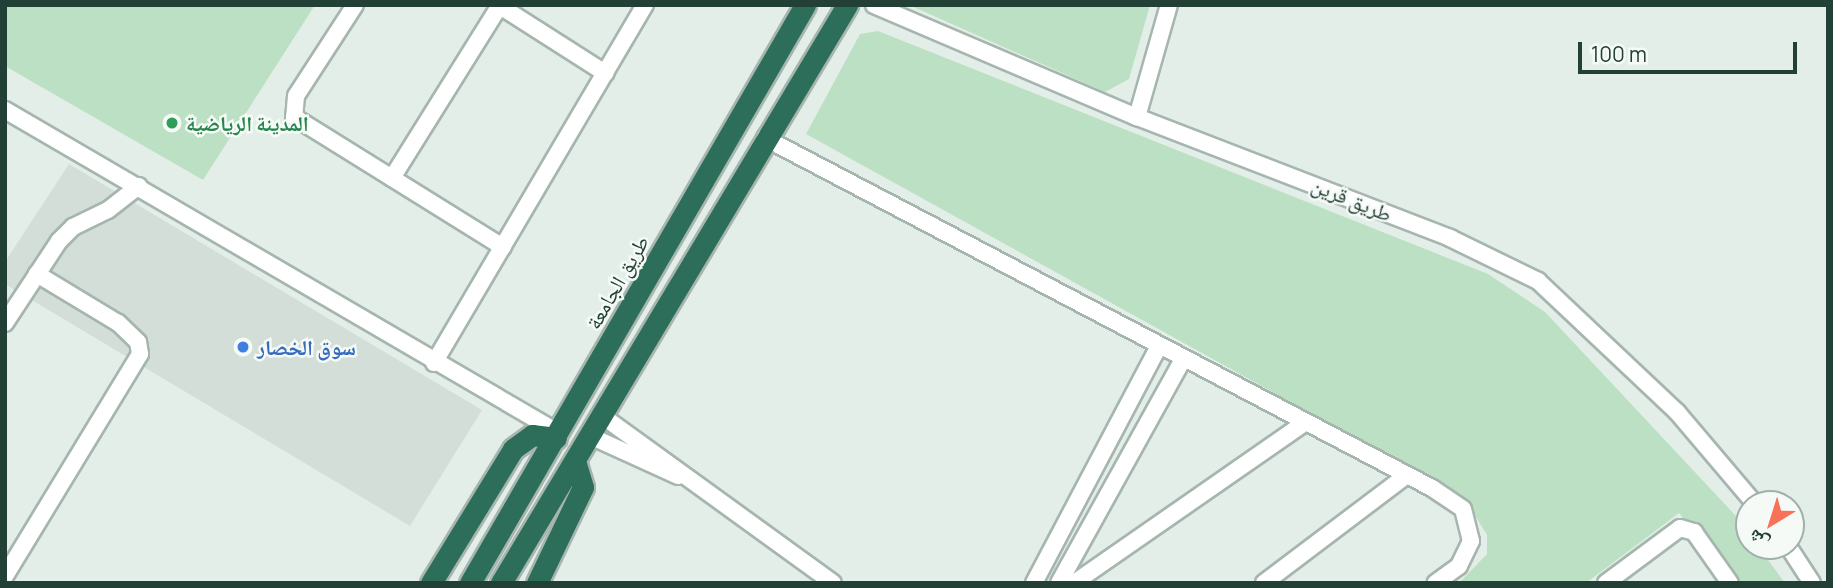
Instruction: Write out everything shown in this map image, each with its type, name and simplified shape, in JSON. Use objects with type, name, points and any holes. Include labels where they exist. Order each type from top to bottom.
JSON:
[{"type":"highway","name":"طريق الجامعة","points":[[470,583],[558,436],[804,5]]},
{"type":"highway","points":[[501,583],[847,5]]},
{"type":"highway","points":[[431,583],[513,449],[532,435],[558,436]]},
{"type":"highway","points":[[537,583],[583,486],[581,449]]},
{"type":"street","points":[[355,5],[291,108],[302,126],[503,247]]},
{"type":"street","points":[[435,363],[645,5]]},
{"type":"street","name":"طريق قرين","points":[[874,5],[1137,117],[1450,237],[1538,281],[1677,412],[1743,490]]},
{"type":"street","points":[[1137,117],[1169,5]]},
{"type":"street","points":[[392,178],[500,6],[605,73]]},
{"type":"street","points":[[5,110],[139,186],[558,436]]},
{"type":"street","points":[[765,138],[1407,475],[1463,509],[1469,519],[1471,541],[1465,555],[1436,583]]},
{"type":"street","points":[[5,323],[37,274],[73,227],[107,210],[139,186]]},
{"type":"street","points":[[5,576],[140,354],[138,342],[118,323],[37,274]]},
{"type":"street","points":[[1034,583],[1159,346]]},
{"type":"street","points":[[1059,583],[1183,359]]},
{"type":"street","points":[[601,415],[829,579],[847,583]]},
{"type":"street","points":[[1074,583],[1306,422]]},
{"type":"street","points":[[581,449],[691,481]]},
{"type":"street","points":[[1264,583],[1407,475]]},
{"type":"street","points":[[1606,583],[1680,528],[1694,532],[1730,583]]},
{"type":"street","points":[[1797,560],[1812,583]]},
{"type":"shaded area","name":"سوق الخصار","points":[[69,164],[482,410],[410,526],[5,284],[5,262]]},
{"type":"green space","name":"المدينة الرياضية","points":[[5,5],[315,5],[203,180],[5,66]]},
{"type":"green space","points":[[909,5],[1150,5],[1129,79],[1105,92]]},
{"type":"green space","points":[[878,31],[1488,274],[1545,312],[1735,515],[1735,560],[1768,560],[1785,583],[1736,583],[1679,513],[1586,583],[1459,583],[1487,554],[1487,535],[1471,509],[1435,482],[806,134],[860,34]]},
{"type":"place","name":"المدينة الرياضية","points":[[172,123]]},
{"type":"place","name":"سوق الخصار","points":[[243,347]]}]
